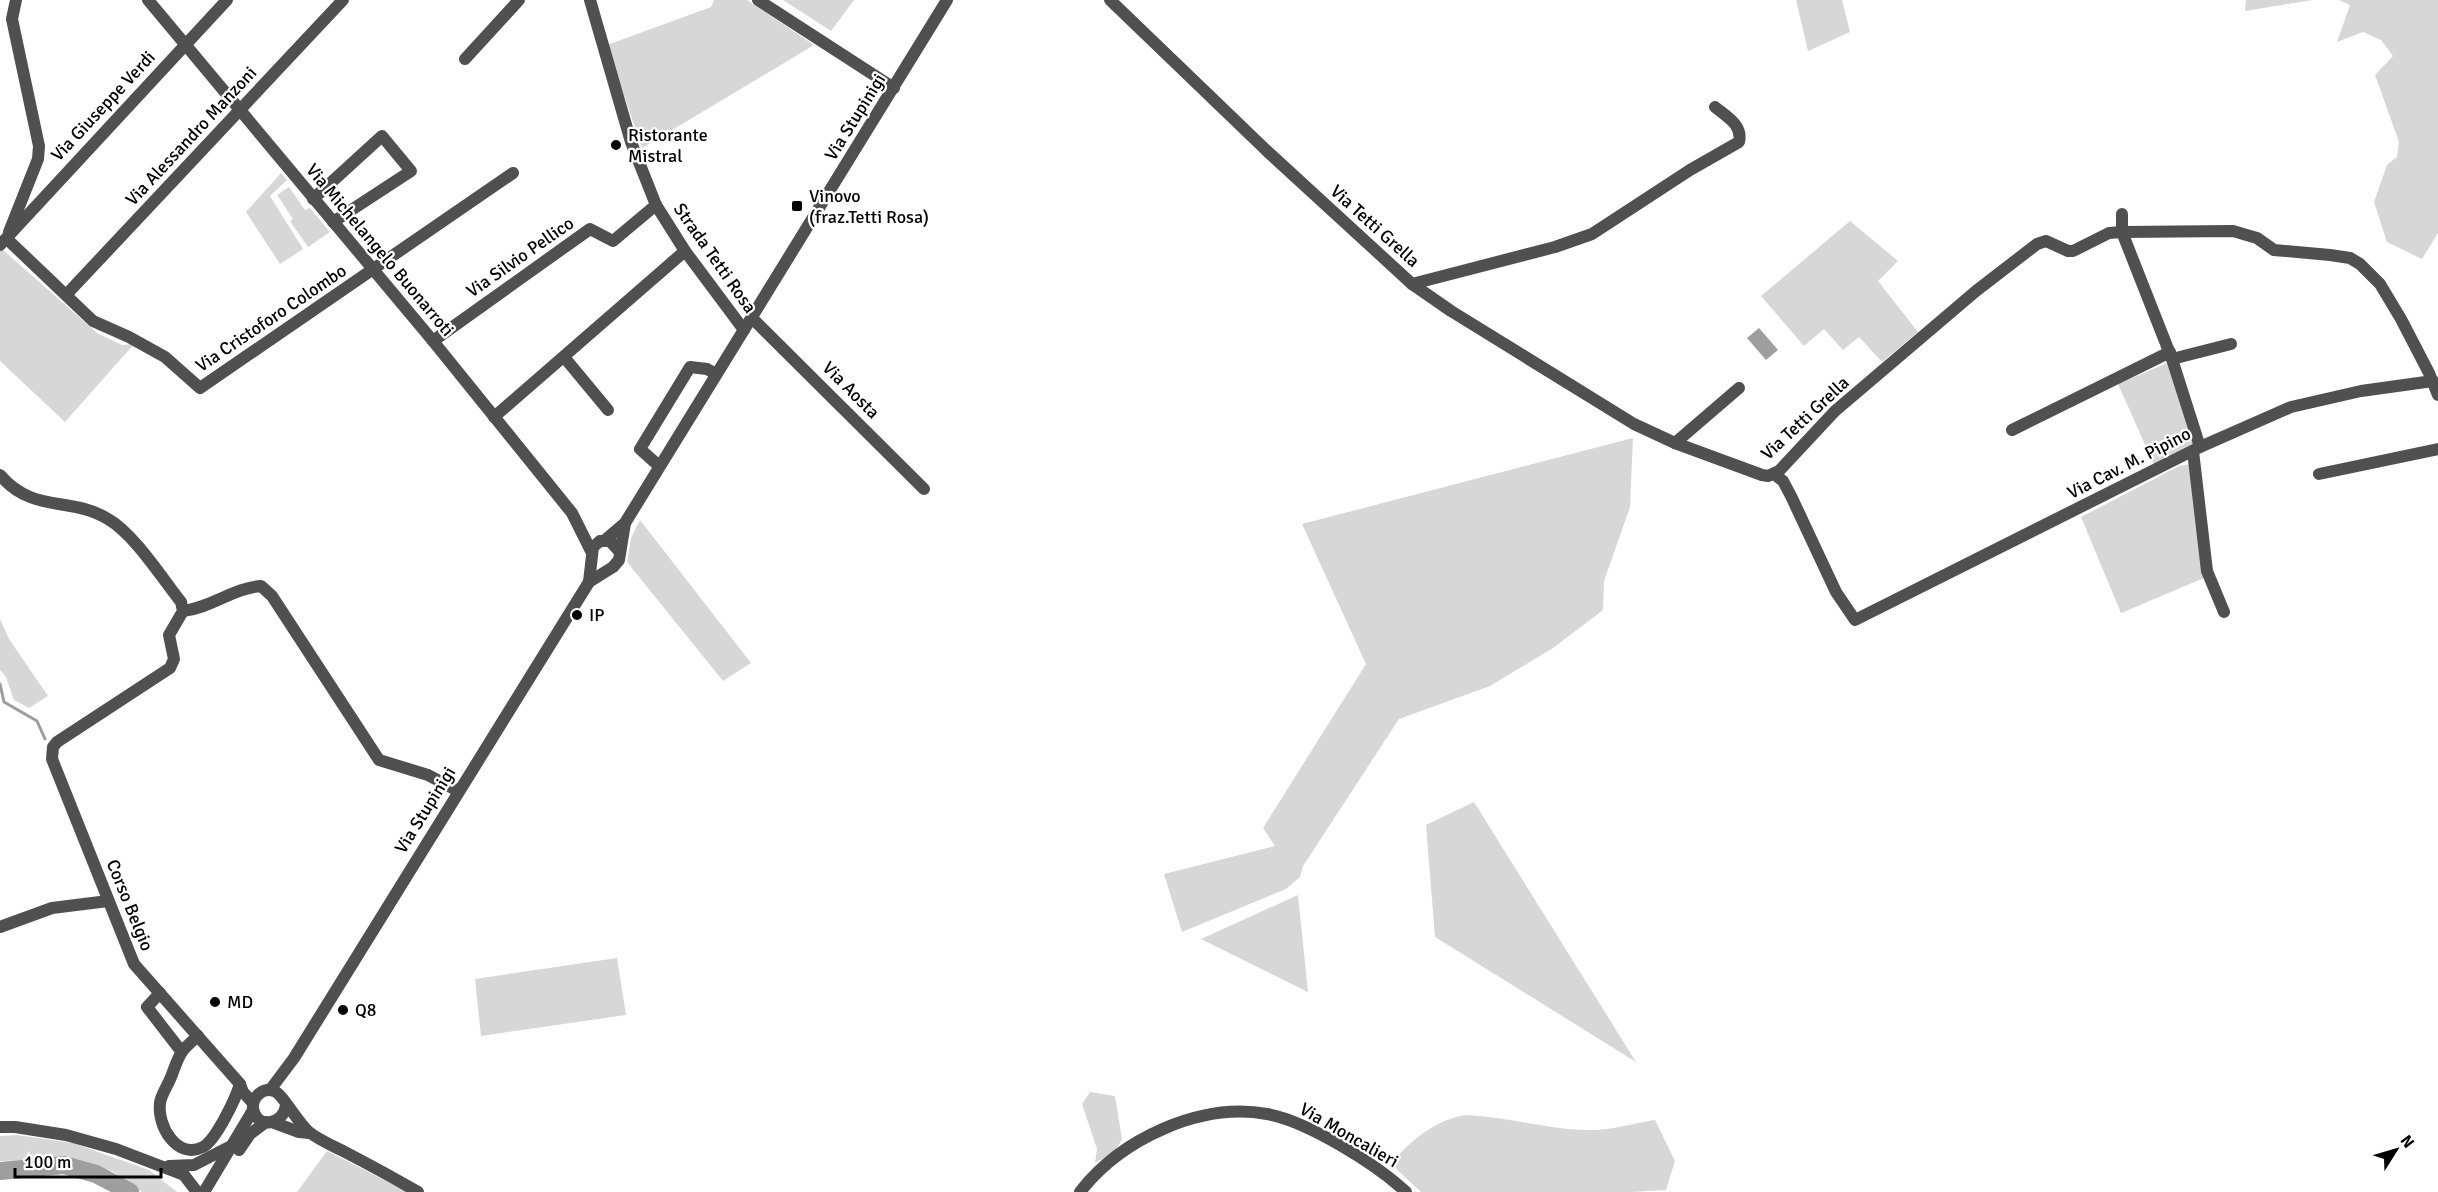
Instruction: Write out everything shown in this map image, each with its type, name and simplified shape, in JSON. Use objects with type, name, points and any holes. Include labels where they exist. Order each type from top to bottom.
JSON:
[{"type":"street","points":[[3,242],[38,159],[39,146],[12,19],[16,0]]},
{"type":"street","name":"Via Michelangelo Buonarroti","points":[[148,0],[494,417],[580,526],[592,556]]},
{"type":"street","name":"Via Giuseppe Verdi","points":[[3,242],[226,0]]},
{"type":"street","name":"Via Alessandro Manzoni","points":[[66,296],[343,0]]},
{"type":"street","points":[[465,58],[519,0]]},
{"type":"street","name":"Strada Tetti Rosa","points":[[590,0],[631,142],[656,205],[685,251],[744,330]]},
{"type":"street","points":[[758,0],[894,87]]},
{"type":"street","name":"Via Stupinigi","points":[[619,551],[625,523],[947,0]]},
{"type":"street","name":"Via Tetti Grella","points":[[1110,0],[1266,151],[1412,284],[1451,311],[1622,417],[1675,443],[1762,475],[1774,474],[1786,466],[1835,411],[1976,291],[2037,244],[2046,241],[2073,251],[2100,237],[2122,232],[2233,231],[2257,238],[2274,250],[2350,258],[2360,264],[2380,284],[2407,329],[2438,395]]},
{"type":"street","points":[[1412,284],[1555,247],[1592,234],[1690,170],[1739,142],[1742,134],[1738,126],[1715,107]]},
{"type":"street","points":[[313,199],[382,136],[411,171],[333,222]]},
{"type":"street","name":"Via Cristoforo Colombo","points":[[3,242],[93,321],[165,357],[200,388],[513,173]]},
{"type":"street","name":"Via Silvio Pellico","points":[[433,341],[590,229],[613,241],[656,205]]},
{"type":"street","points":[[2122,214],[2122,232],[2171,356],[2197,449],[2207,571],[2224,612]]},
{"type":"street","points":[[494,417],[685,251]]},
{"type":"street","name":"Via Aosta","points":[[752,318],[924,489]]},
{"type":"street","points":[[2012,430],[2171,356],[2231,345]]},
{"type":"street","points":[[564,357],[608,410]]},
{"type":"street","points":[[659,466],[640,449],[690,367],[707,369],[716,374]]},
{"type":"street","name":"Via Cav. M. Pipino","points":[[1774,474],[1783,482],[1791,496],[1836,592],[1856,620],[2197,449],[2291,406],[2361,391],[2433,381]]},
{"type":"street","points":[[1675,443],[1739,388]]},
{"type":"street","points":[[2319,474],[2438,449]]},
{"type":"street","points":[[0,475],[14,489],[32,499],[91,511],[110,520],[135,545],[166,583],[181,602],[183,611],[206,606],[246,587],[261,586],[272,596],[379,760],[428,775],[458,791]]},
{"type":"street","name":"Via Stupinigi","points":[[603,541],[625,523]]},
{"type":"street","name":"Via Michelangelo Buonarroti","points":[[580,526],[603,541]]},
{"type":"street","points":[[603,541],[614,543],[619,551],[619,560],[608,569],[599,567],[592,556],[593,547],[603,541]]},
{"type":"street","name":"Via Stupinigi","points":[[589,582],[592,556]]},
{"type":"street","name":"Via Stupinigi","points":[[204,1192],[259,1099],[294,1058],[589,582],[608,569]]},
{"type":"street","name":"Corso Belgio","points":[[183,611],[169,635],[174,659],[170,668],[57,742],[53,747],[52,759],[134,964],[241,1085],[259,1099]]},
{"type":"street","points":[[0,927],[52,908],[108,901]]},
{"type":"street","points":[[160,993],[147,1007],[181,1051]]},
{"type":"street","points":[[198,1036],[181,1051],[160,1103],[167,1135],[172,1142],[181,1147],[198,1149],[209,1143],[241,1085]]},
{"type":"street","name":"Via Stupinigi","points":[[285,1103],[284,1087],[294,1058]]},
{"type":"street","points":[[310,1133],[299,1132],[259,1119],[259,1099],[278,1092],[298,1122],[310,1133],[418,1192]]},
{"type":"street","points":[[213,1192],[246,1139],[269,1122],[283,1116],[285,1103]]},
{"type":"street","name":"Via Moncalieri","points":[[1080,1192],[1102,1168],[1155,1132],[1179,1122],[1237,1112],[1267,1114],[1299,1123],[1375,1167],[1406,1192]]},
{"type":"street","points":[[0,1127],[15,1127],[66,1135],[165,1166],[184,1175],[197,1192]]},
{"type":"street","points":[[165,1166],[194,1165],[232,1146]]},
{"type":"shaded area","points":[[714,0],[747,0],[814,45],[642,148],[607,45],[711,7]]},
{"type":"shaded area","points":[[783,0],[854,0],[831,31]]},
{"type":"shaded area","points":[[1796,0],[1842,0],[1850,32],[1808,51]]},
{"type":"shaded area","points":[[2246,0],[2313,0],[2245,11]]},
{"type":"shaded area","points":[[2339,0],[2438,0],[2438,233],[2422,259],[2387,242],[2374,202],[2387,165],[2397,157],[2399,142],[2375,75],[2393,56],[2381,40],[2363,32],[2337,42],[2350,5]]},
{"type":"shaded area","points":[[281,173],[287,180],[270,196],[303,249],[280,264],[246,212]]},
{"type":"shaded area","points":[[289,187],[305,210],[310,208],[330,232],[308,247],[290,221],[293,219],[277,195]]},
{"type":"shaded area","points":[[1850,221],[1898,261],[1878,281],[1918,332],[1882,362],[1859,337],[1843,350],[1824,329],[1804,346],[1761,296]]},
{"type":"shaded area","points":[[2,249],[97,333],[122,345],[134,344],[65,422],[0,361],[0,251]]},
{"type":"shaded area","points":[[1759,328],[1778,350],[1766,360],[1747,338]]},
{"type":"shaded area","points":[[2167,363],[2197,445],[2154,465],[2118,384]]},
{"type":"shaded area","points":[[1633,438],[1630,507],[1604,581],[1603,610],[1553,648],[1490,686],[1399,719],[1303,866],[1300,877],[1286,889],[1182,932],[1164,874],[1275,846],[1263,828],[1366,664],[1302,524]]},
{"type":"shaded area","points":[[2191,464],[2204,578],[2121,613],[2081,517],[2179,466]]},
{"type":"shaded area","points":[[640,520],[751,663],[723,681],[627,562],[631,538]]},
{"type":"shaded area","points":[[0,619],[9,639],[48,696],[29,708],[14,700],[6,677],[0,670]]},
{"type":"shaded area","points":[[1474,802],[1636,1062],[1435,937],[1426,825]]},
{"type":"shaded area","points":[[1298,895],[1308,992],[1201,939]]},
{"type":"shaded area","points":[[617,958],[626,1015],[481,1036],[475,979]]},
{"type":"shaded area","points":[[1090,1092],[1115,1096],[1122,1139],[1115,1152],[1095,1163],[1097,1149],[1082,1104]]},
{"type":"shaded area","points":[[1467,1115],[1587,1130],[1613,1128],[1655,1120],[1675,1161],[1666,1190],[1631,1192],[1421,1192],[1391,1164],[1406,1147],[1425,1132],[1445,1121]]},
{"type":"shaded area","points":[[17,1135],[73,1143],[149,1170],[177,1192],[142,1192],[112,1171],[67,1159],[0,1161],[0,1136]]},
{"type":"shaded area","points":[[327,1151],[408,1192],[297,1192]]},
{"type":"waterway","points":[[0,684],[4,702],[37,721],[45,739]]},
{"type":"waterway","points":[[0,1171],[64,1165],[96,1174],[130,1192]]},
{"type":"place","name":"Ristorante Mistral","points":[[616,145]]},
{"type":"place","name":"Vinovo (fraz.Tetti Rosa)","points":[[797,206]]},
{"type":"place","name":"IP","points":[[577,615]]},
{"type":"place","name":"MD","points":[[215,1002]]},
{"type":"place","name":"Q8","points":[[343,1010]]}]
